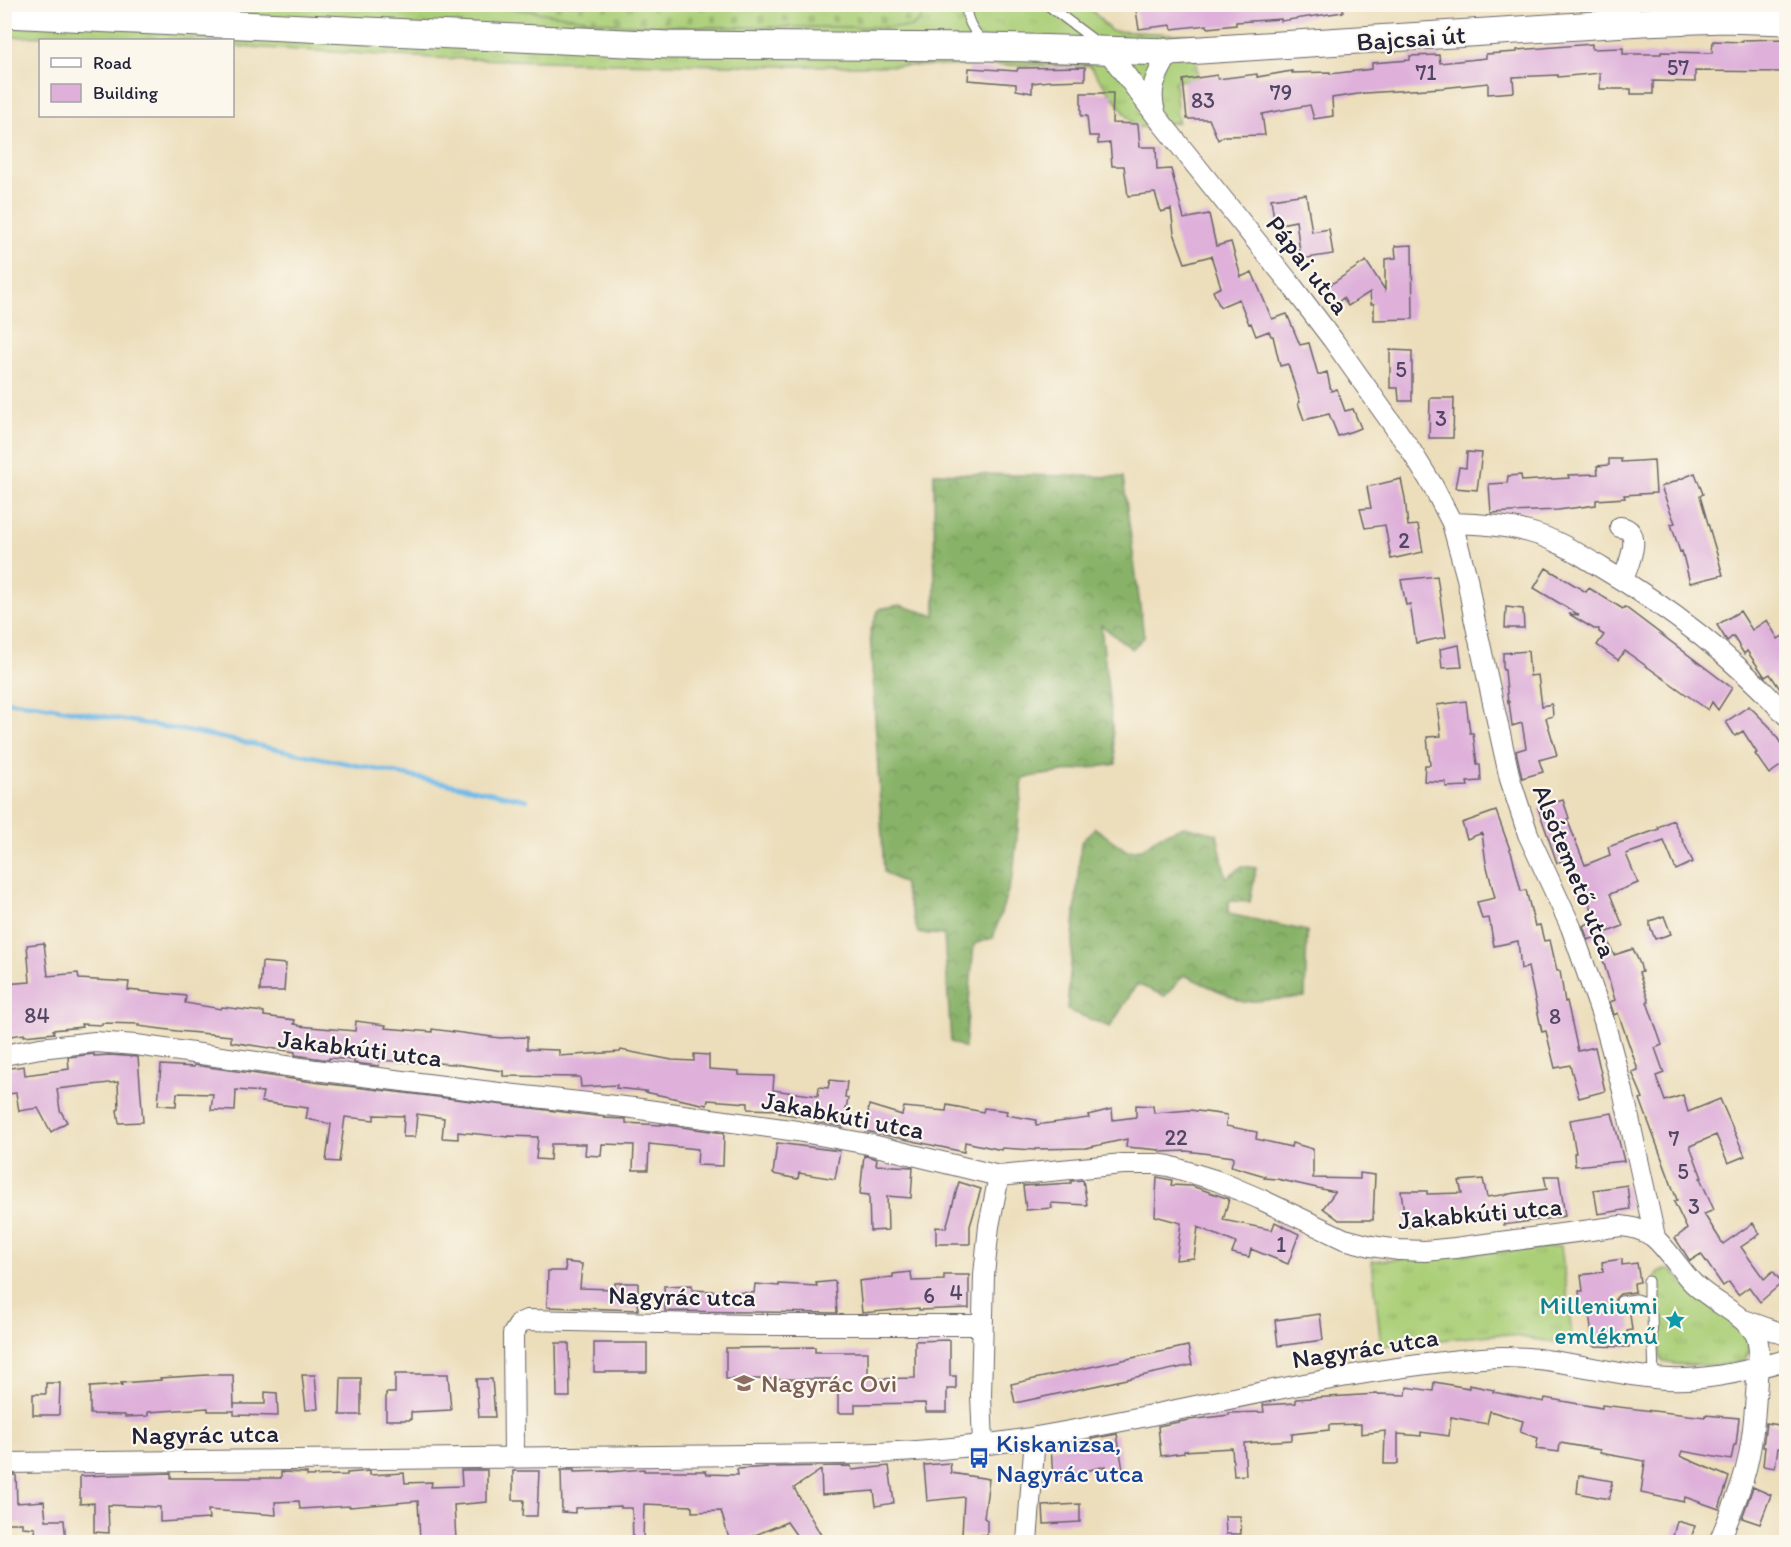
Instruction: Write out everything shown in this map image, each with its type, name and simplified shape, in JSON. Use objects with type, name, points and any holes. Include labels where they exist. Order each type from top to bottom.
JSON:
[{"type":"main road","name":"Bajcsai út","points":[[4,14],[120,15],[669,45],[987,46],[1170,52],[1630,23],[1724,19],[1786,21]]},
{"type":"street","name":"Pápai utca","points":[[1107,50],[1333,340],[1410,449],[1452,523]]},
{"type":"street","points":[[1157,117],[1153,106],[1152,91],[1158,72],[1170,52]]},
{"type":"street","points":[[1452,523],[1512,527],[1531,532],[1571,549],[1623,580],[1704,638],[1740,668],[1786,716]]},
{"type":"street","name":"Alsótemető utca","points":[[1452,523],[1467,578],[1510,779],[1528,834],[1572,927],[1604,1021],[1623,1091],[1655,1238]]},
{"type":"street","points":[[1620,527],[1632,532],[1634,542],[1623,580]]},
{"type":"street","name":"Jakabkúti utca","points":[[4,1055],[40,1048],[95,1042],[136,1045],[797,1131],[868,1144],[999,1176],[1123,1164],[1155,1164],[1218,1181],[1344,1239],[1399,1250],[1425,1251],[1455,1248],[1621,1226],[1643,1230],[1655,1238]]},
{"type":"street","points":[[983,1444],[981,1325],[989,1226],[999,1176]]},
{"type":"street","points":[[1655,1238],[1690,1281],[1741,1319],[1754,1332],[1758,1341],[1758,1369],[1749,1460],[1719,1542]]},
{"type":"street","points":[[1741,1319],[1786,1335]]},
{"type":"street","name":"Nagyrác utca","points":[[514,1458],[513,1334],[520,1323],[527,1320],[760,1325],[981,1325]]},
{"type":"street","name":"Nagyrác utca","points":[[4,1463],[884,1453],[938,1450],[1035,1437],[1383,1369],[1482,1358],[1529,1358],[1654,1378],[1710,1377],[1758,1369],[1786,1360]]},
{"type":"street","points":[[1027,1542],[1035,1437]]},
{"type":"lane","points":[[966,4],[967,18],[971,28],[987,46]]},
{"type":"lane","points":[[1046,4],[1107,50]]},
{"type":"lane","points":[[1648,1281],[1648,1303],[1652,1315],[1654,1378]]},
{"type":"lane","points":[[1621,1301],[1636,1299],[1648,1303]]},
{"type":"green space","points":[[487,4],[619,24],[696,27],[911,27],[920,20],[926,5],[1087,5],[1111,31],[1196,35],[1197,79],[1175,81],[1178,122],[1136,128],[1089,65],[785,66],[616,63],[433,58],[234,46],[234,39],[5,37],[4,5]]},
{"type":"green space","points":[[487,5],[926,5],[920,20],[911,27],[696,27],[619,24]]},
{"type":"green space","points":[[934,473],[1123,477],[1144,637],[1132,649],[1101,625],[1116,764],[1023,778],[1013,875],[993,938],[974,944],[965,1048],[951,1042],[944,935],[918,933],[903,883],[884,872],[870,632],[879,609],[900,605],[935,616]]},
{"type":"green space","points":[[1184,826],[1217,834],[1226,878],[1242,866],[1256,868],[1250,902],[1229,901],[1229,914],[1307,931],[1305,997],[1243,1002],[1184,975],[1165,996],[1137,984],[1110,1027],[1067,1010],[1081,842],[1095,828],[1127,851],[1142,849],[1159,836]]},
{"type":"green space","points":[[1561,1246],[1573,1345],[1501,1334],[1381,1346],[1372,1261]]},
{"type":"green space","points":[[1670,1270],[1746,1334],[1750,1350],[1744,1361],[1704,1366],[1663,1362],[1660,1357],[1655,1278],[1659,1272]]},
{"type":"building","points":[[1135,4],[1343,4],[1343,12],[1281,21],[1281,19],[1236,22],[1236,25],[1208,28],[1207,25],[1172,29],[1171,25],[1139,29]]},
{"type":"building","points":[[1786,39],[1786,72],[1695,71],[1695,82],[1653,81],[1653,94],[1631,94],[1631,89],[1600,89],[1600,73],[1558,77],[1558,75],[1513,77],[1514,92],[1488,94],[1488,83],[1365,93],[1332,98],[1333,116],[1314,119],[1310,105],[1262,114],[1265,135],[1224,136],[1218,140],[1209,119],[1187,119],[1183,80],[1217,75],[1218,79],[1257,74],[1257,77],[1292,71],[1292,73],[1330,72],[1330,74],[1372,69],[1372,63],[1410,60],[1410,56],[1439,55],[1440,63],[1486,58],[1486,54],[1517,52],[1517,50],[1592,44],[1592,49],[1623,48],[1623,54],[1712,53],[1713,41],[1743,42],[1743,40]]},
{"type":"building","points":[[1085,67],[1085,80],[1032,83],[1032,93],[1016,90],[1016,84],[968,80],[969,68],[1017,71],[1018,68]]},
{"type":"building","points":[[1081,93],[1113,93],[1112,123],[1138,124],[1140,147],[1156,147],[1157,170],[1171,169],[1184,219],[1209,214],[1216,246],[1231,242],[1241,277],[1252,272],[1272,319],[1287,314],[1300,345],[1309,343],[1318,375],[1327,372],[1331,391],[1337,389],[1345,411],[1353,409],[1361,428],[1338,436],[1329,414],[1304,420],[1288,364],[1280,366],[1273,336],[1269,331],[1256,336],[1239,299],[1220,307],[1213,291],[1221,287],[1211,256],[1185,263],[1174,233],[1171,209],[1161,212],[1155,193],[1128,196],[1124,166],[1112,166],[1110,143],[1098,144],[1098,136],[1089,136],[1087,116],[1081,116]]},
{"type":"building","points":[[1306,194],[1312,232],[1329,229],[1333,254],[1301,259],[1296,221],[1275,225],[1271,199]]},
{"type":"building","points":[[1412,245],[1413,319],[1374,320],[1374,304],[1371,304],[1370,292],[1348,306],[1343,298],[1337,303],[1327,287],[1366,261],[1385,290],[1385,259],[1396,258],[1395,246]]},
{"type":"building","points":[[1390,350],[1412,351],[1412,401],[1399,401],[1398,388],[1390,388]]},
{"type":"building","points":[[1430,398],[1454,398],[1453,438],[1429,438]]},
{"type":"building","points":[[1467,452],[1482,453],[1477,490],[1455,488],[1459,467],[1466,468]]},
{"type":"building","points":[[1609,459],[1621,459],[1621,462],[1654,460],[1656,493],[1624,495],[1625,498],[1596,500],[1596,505],[1558,510],[1491,513],[1489,484],[1507,483],[1508,476],[1521,475],[1522,481],[1598,474],[1597,466],[1609,465]]},
{"type":"building","points":[[1695,473],[1703,494],[1700,496],[1723,575],[1690,583],[1682,551],[1680,552],[1671,524],[1675,523],[1661,487]]},
{"type":"building","points":[[1401,479],[1408,526],[1418,525],[1423,552],[1391,559],[1385,525],[1365,528],[1360,509],[1371,508],[1367,487]]},
{"type":"building","points":[[1546,568],[1586,592],[1589,588],[1623,609],[1625,607],[1732,688],[1718,710],[1712,702],[1708,710],[1625,651],[1618,660],[1597,645],[1604,635],[1599,632],[1599,629],[1594,629],[1569,614],[1579,615],[1534,588]]},
{"type":"building","points":[[1437,576],[1446,637],[1416,643],[1410,604],[1406,605],[1401,580]]},
{"type":"building","points":[[1506,607],[1523,609],[1524,628],[1505,628]]},
{"type":"building","points":[[1740,611],[1752,630],[1767,620],[1778,639],[1786,634],[1786,698],[1770,674],[1765,677],[1747,651],[1744,654],[1733,636],[1727,641],[1717,625]]},
{"type":"building","points":[[1459,645],[1462,667],[1442,668],[1440,649]]},
{"type":"building","points":[[1528,651],[1530,676],[1538,675],[1542,706],[1552,704],[1553,716],[1546,718],[1557,755],[1539,760],[1543,772],[1522,778],[1516,751],[1526,748],[1522,723],[1512,726],[1505,670],[1503,670],[1503,653]]},
{"type":"building","points":[[1466,701],[1470,733],[1473,733],[1477,764],[1480,764],[1481,781],[1467,782],[1468,786],[1446,787],[1446,782],[1424,781],[1425,765],[1430,765],[1427,737],[1441,736],[1437,705]]},
{"type":"building","points":[[1749,706],[1770,727],[1786,751],[1786,762],[1769,774],[1743,731],[1735,736],[1726,722]]},
{"type":"building","points":[[1563,800],[1569,818],[1567,819],[1585,865],[1610,855],[1608,847],[1659,829],[1658,827],[1673,820],[1693,862],[1676,870],[1664,841],[1626,854],[1638,883],[1610,894],[1623,926],[1605,933],[1614,955],[1633,949],[1640,964],[1642,972],[1639,973],[1662,1045],[1655,1048],[1664,1073],[1656,1076],[1665,1101],[1683,1095],[1688,1112],[1720,1099],[1745,1156],[1728,1163],[1716,1135],[1690,1146],[1702,1178],[1700,1178],[1714,1210],[1704,1214],[1723,1244],[1753,1223],[1760,1234],[1741,1247],[1764,1279],[1773,1271],[1782,1283],[1760,1302],[1749,1287],[1738,1295],[1729,1282],[1723,1286],[1701,1254],[1690,1261],[1675,1238],[1687,1229],[1674,1202],[1677,1200],[1640,1099],[1643,1098],[1632,1072],[1638,1070],[1618,1013],[1614,1015],[1610,1002],[1615,1000],[1596,937],[1588,940],[1583,926],[1596,920],[1586,894],[1579,896],[1574,882],[1577,881],[1568,858],[1557,863],[1538,808]]},
{"type":"building","points":[[1496,811],[1512,855],[1521,891],[1526,890],[1535,926],[1540,925],[1544,941],[1550,940],[1557,971],[1560,971],[1565,1002],[1567,1001],[1578,1051],[1595,1047],[1605,1091],[1579,1098],[1570,1065],[1555,1068],[1546,1031],[1542,1032],[1528,967],[1521,969],[1518,941],[1494,946],[1489,918],[1482,919],[1477,902],[1495,898],[1486,863],[1482,833],[1467,839],[1462,823]]},
{"type":"building","points":[[1664,916],[1671,934],[1655,939],[1650,921]]},
{"type":"building","points":[[44,943],[48,976],[78,973],[79,979],[129,982],[128,990],[186,996],[185,1003],[221,1009],[222,1007],[264,1012],[264,1016],[295,1020],[294,1024],[299,1026],[355,1031],[356,1021],[386,1025],[385,1028],[432,1032],[432,1029],[500,1038],[527,1037],[527,1049],[559,1050],[559,1056],[620,1052],[621,1050],[672,1060],[694,1061],[694,1054],[709,1055],[709,1069],[739,1071],[739,1075],[774,1076],[773,1090],[818,1096],[819,1087],[828,1088],[830,1080],[847,1082],[845,1097],[848,1098],[843,1127],[815,1122],[816,1119],[779,1113],[780,1110],[748,1109],[748,1103],[708,1100],[707,1105],[646,1091],[616,1088],[617,1085],[581,1087],[580,1077],[503,1076],[503,1071],[454,1064],[380,1060],[379,1066],[354,1063],[354,1060],[329,1058],[329,1060],[231,1042],[231,1036],[138,1026],[139,1024],[81,1024],[82,1027],[53,1030],[54,1033],[4,1037],[4,984],[30,982],[27,945]]},
{"type":"building","points":[[262,962],[286,964],[284,991],[260,991]]},
{"type":"building","points":[[94,1054],[94,1056],[138,1057],[143,1122],[119,1123],[118,1082],[57,1089],[60,1110],[67,1122],[51,1132],[38,1108],[19,1111],[16,1093],[7,1094],[4,1069],[24,1066],[25,1075],[69,1069],[68,1057]]},
{"type":"building","points":[[161,1065],[194,1067],[194,1065],[313,1082],[626,1119],[626,1123],[661,1124],[724,1133],[723,1166],[697,1165],[698,1149],[649,1144],[648,1170],[633,1170],[634,1145],[602,1144],[601,1156],[585,1155],[586,1144],[551,1144],[550,1160],[536,1159],[538,1137],[508,1137],[458,1132],[458,1139],[442,1138],[444,1118],[417,1114],[415,1137],[403,1137],[404,1116],[374,1115],[374,1120],[345,1117],[339,1162],[326,1161],[331,1124],[306,1119],[308,1108],[261,1102],[263,1092],[236,1090],[235,1111],[211,1110],[213,1094],[177,1093],[176,1106],[158,1105]]},
{"type":"building","points":[[869,1105],[902,1115],[904,1107],[946,1111],[947,1105],[983,1112],[984,1108],[1007,1111],[1006,1115],[1036,1120],[1036,1125],[1089,1118],[1088,1115],[1112,1109],[1113,1120],[1136,1117],[1136,1105],[1153,1106],[1154,1113],[1190,1110],[1227,1115],[1226,1126],[1257,1132],[1256,1139],[1291,1147],[1292,1143],[1313,1149],[1313,1178],[1360,1179],[1360,1173],[1375,1175],[1373,1220],[1339,1220],[1323,1208],[1335,1192],[1264,1178],[1265,1176],[1231,1166],[1234,1157],[1186,1151],[1160,1152],[1160,1150],[1126,1147],[1127,1139],[1086,1148],[1035,1150],[1002,1148],[1002,1150],[965,1142],[964,1152],[866,1131]]},
{"type":"building","points":[[1612,1113],[1624,1161],[1575,1166],[1574,1153],[1576,1153],[1570,1120]]},
{"type":"building","points":[[777,1143],[840,1151],[835,1179],[799,1173],[798,1179],[773,1174]]},
{"type":"building","points":[[864,1155],[877,1159],[876,1165],[913,1167],[911,1198],[887,1196],[888,1230],[870,1231],[869,1195],[860,1194]]},
{"type":"building","points":[[1544,1176],[1559,1176],[1565,1216],[1504,1225],[1503,1214],[1458,1221],[1459,1223],[1406,1227],[1401,1191],[1427,1191],[1427,1194],[1462,1193],[1459,1181],[1483,1179],[1487,1197],[1547,1189]]},
{"type":"building","points":[[1157,1177],[1172,1180],[1171,1185],[1192,1186],[1229,1199],[1223,1220],[1272,1230],[1275,1222],[1299,1234],[1288,1264],[1251,1249],[1249,1257],[1232,1253],[1236,1243],[1198,1227],[1194,1258],[1176,1260],[1181,1223],[1155,1216]]},
{"type":"building","points":[[1083,1180],[1087,1205],[1051,1203],[1052,1208],[1026,1210],[1023,1186]]},
{"type":"building","points":[[959,1182],[981,1189],[970,1226],[970,1244],[936,1244],[936,1227],[946,1228]]},
{"type":"building","points":[[1627,1185],[1630,1209],[1598,1214],[1594,1190]]},
{"type":"building","points":[[1622,1259],[1622,1265],[1637,1263],[1640,1282],[1634,1283],[1635,1292],[1620,1294],[1615,1299],[1615,1305],[1618,1307],[1629,1307],[1632,1330],[1627,1331],[1629,1347],[1593,1346],[1589,1311],[1582,1312],[1579,1291],[1583,1291],[1581,1275],[1603,1272],[1602,1262]]},
{"type":"building","points":[[565,1262],[582,1264],[580,1288],[615,1289],[615,1283],[638,1283],[638,1310],[547,1307],[548,1271],[566,1271]]},
{"type":"building","points":[[911,1272],[912,1281],[944,1280],[944,1275],[969,1275],[969,1308],[919,1310],[919,1308],[862,1313],[859,1281],[893,1277],[893,1274]]},
{"type":"building","points":[[835,1281],[837,1313],[665,1311],[664,1286],[692,1285],[692,1290],[754,1293],[755,1284],[817,1286],[816,1283]]},
{"type":"building","points":[[1320,1314],[1323,1340],[1278,1346],[1275,1320]]},
{"type":"building","points":[[950,1340],[950,1376],[956,1376],[956,1389],[947,1389],[947,1412],[926,1412],[925,1403],[855,1404],[855,1413],[838,1413],[838,1379],[726,1379],[726,1348],[815,1347],[815,1352],[868,1352],[868,1379],[915,1378],[915,1341]]},
{"type":"building","points":[[556,1343],[569,1343],[570,1397],[557,1397]]},
{"type":"building","points":[[594,1343],[647,1343],[647,1372],[594,1372]]},
{"type":"building","points":[[1188,1346],[1192,1365],[1015,1403],[1011,1384]]},
{"type":"building","points":[[395,1374],[448,1374],[451,1410],[411,1412],[411,1420],[386,1420],[386,1393],[395,1393]]},
{"type":"building","points":[[233,1375],[234,1408],[234,1404],[265,1404],[265,1392],[277,1393],[278,1416],[234,1415],[234,1411],[208,1411],[208,1408],[148,1412],[148,1416],[90,1414],[90,1387],[161,1380],[160,1378]]},
{"type":"building","points":[[302,1375],[315,1375],[318,1409],[306,1410]]},
{"type":"building","points":[[341,1378],[361,1378],[361,1415],[340,1415]]},
{"type":"building","points":[[476,1379],[492,1379],[495,1417],[479,1417]]},
{"type":"building","points":[[1434,1382],[1469,1388],[1469,1385],[1544,1402],[1545,1398],[1602,1408],[1602,1405],[1705,1417],[1705,1415],[1739,1418],[1736,1445],[1734,1445],[1731,1460],[1682,1451],[1680,1456],[1729,1477],[1719,1509],[1685,1497],[1684,1502],[1641,1493],[1645,1461],[1560,1443],[1559,1452],[1536,1449],[1538,1438],[1520,1432],[1523,1421],[1490,1411],[1487,1424],[1451,1417],[1449,1436],[1421,1432],[1421,1436],[1398,1434],[1398,1464],[1384,1464],[1385,1431],[1361,1434],[1361,1424],[1329,1425],[1329,1430],[1292,1434],[1292,1440],[1244,1443],[1246,1475],[1234,1476],[1232,1448],[1184,1451],[1184,1453],[1161,1456],[1158,1426],[1229,1415],[1229,1413],[1264,1412],[1263,1405],[1296,1403],[1296,1399],[1377,1394],[1406,1395],[1407,1387],[1433,1391]]},
{"type":"building","points":[[46,1383],[60,1383],[59,1415],[33,1415],[33,1394],[46,1394]]},
{"type":"building","points":[[1766,1423],[1786,1426],[1786,1449],[1778,1448],[1775,1468],[1763,1466]]},
{"type":"building","points":[[1117,1434],[1123,1470],[1106,1471],[1106,1466],[1073,1474],[1074,1476],[1053,1477],[1051,1447],[1092,1445],[1091,1439]]},
{"type":"building","points":[[950,1463],[951,1473],[989,1479],[984,1518],[987,1520],[987,1535],[962,1535],[964,1497],[927,1501],[924,1465]]},
{"type":"building","points":[[851,1466],[852,1470],[889,1466],[894,1503],[876,1506],[874,1491],[822,1495],[821,1470],[794,1488],[825,1542],[801,1542],[787,1522],[748,1538],[750,1542],[730,1542],[721,1511],[692,1512],[692,1506],[644,1504],[643,1542],[633,1542],[632,1508],[621,1508],[621,1506],[575,1508],[575,1513],[562,1512],[561,1470],[609,1472],[644,1469],[644,1471],[706,1471],[707,1474],[738,1475],[737,1469]]},
{"type":"building","points":[[461,1470],[487,1470],[487,1502],[454,1505],[456,1540],[420,1541],[418,1501],[300,1509],[299,1501],[275,1502],[276,1515],[208,1510],[209,1519],[160,1522],[160,1507],[108,1505],[109,1533],[94,1532],[94,1503],[80,1504],[80,1476],[171,1473],[171,1478],[281,1478],[281,1472],[307,1473],[307,1476],[347,1475],[347,1473],[370,1471],[370,1475],[404,1473],[405,1483],[432,1482],[431,1487],[462,1486]]},
{"type":"building","points":[[513,1471],[539,1471],[537,1516],[523,1516],[524,1500],[513,1500]]},
{"type":"building","points":[[4,1475],[16,1475],[17,1503],[44,1501],[46,1520],[64,1520],[66,1542],[36,1542],[35,1528],[22,1527],[22,1523],[4,1523]]},
{"type":"building","points":[[1579,1475],[1612,1481],[1609,1499],[1577,1493]]},
{"type":"building","points":[[1753,1487],[1771,1495],[1760,1524],[1742,1518]]},
{"type":"building","points":[[1080,1504],[1080,1522],[1044,1524],[1043,1506]]},
{"type":"building","points":[[1225,1516],[1240,1516],[1241,1534],[1226,1534]]},
{"type":"building","points":[[1677,1521],[1695,1526],[1690,1542],[1672,1540]]},
{"type":"waterway","points":[[4,701],[40,705],[203,734],[527,800]]},
{"type":"place","name":"Milleniumi emlékmű","points":[[1675,1320]]},
{"type":"place","name":"Nagyrác Ovi","points":[[744,1383]]},
{"type":"place","name":"Kiskanizsa, Nagyrác utca","points":[[979,1458]]}]
